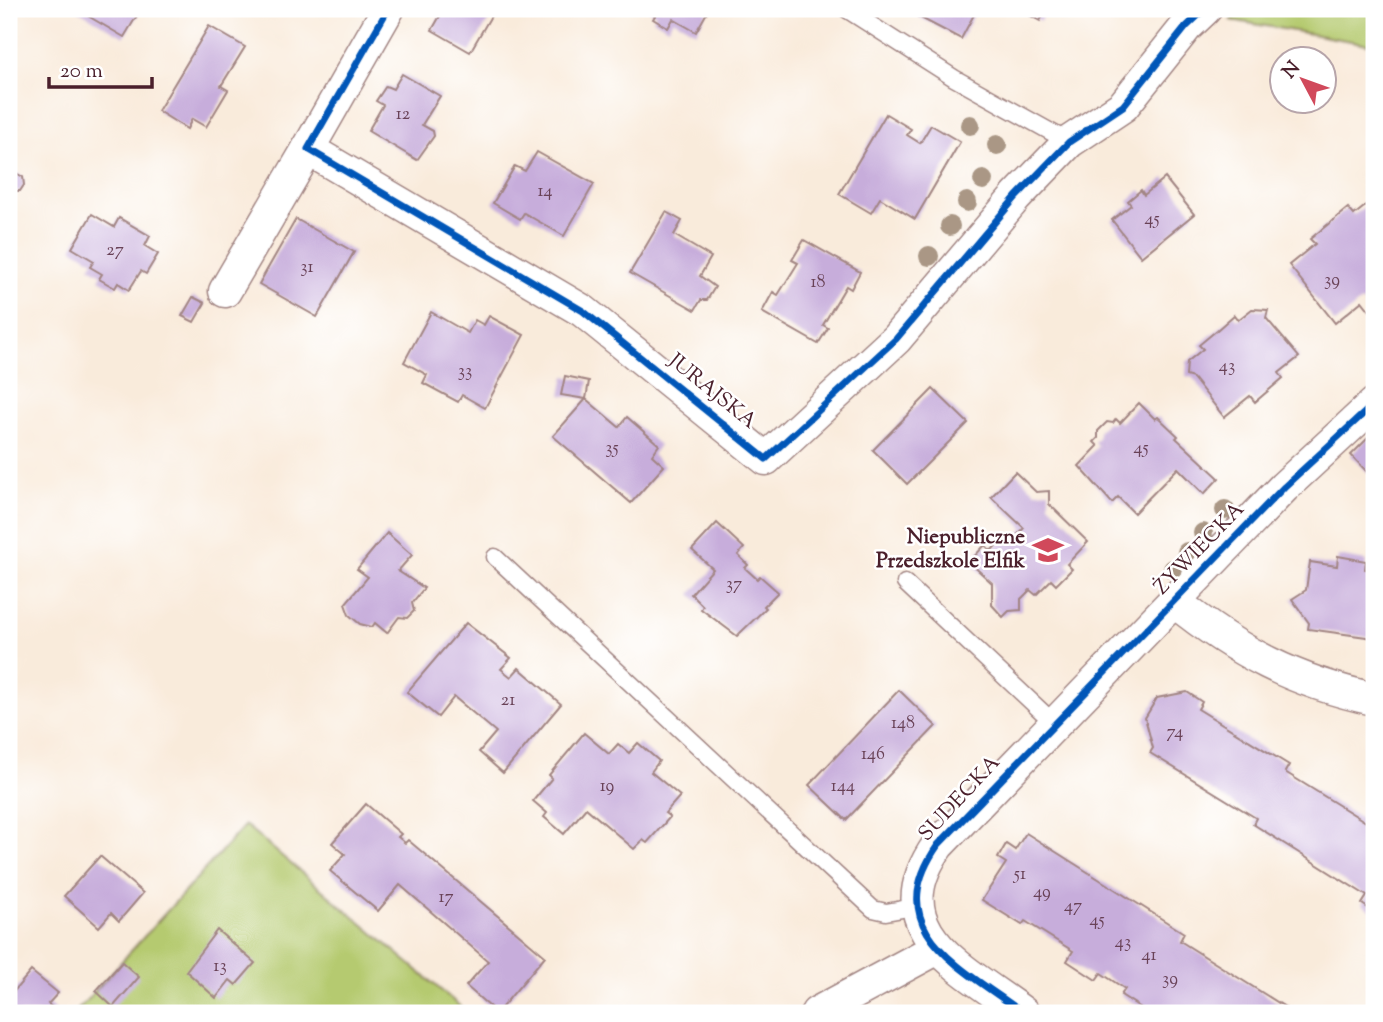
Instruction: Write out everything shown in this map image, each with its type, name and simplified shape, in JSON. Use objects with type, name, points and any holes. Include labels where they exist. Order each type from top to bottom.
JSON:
[{"type":"street","points":[[225,291],[388,9]]},
{"type":"street","name":"JURAJSKA","points":[[308,149],[583,311],[766,459],[896,338],[1016,197],[1069,142],[1123,106],[1186,27],[1205,9]]},
{"type":"street","name":"ŻYWIECKA","points":[[1055,724],[1284,487],[1374,404]]},
{"type":"street","points":[[1174,601],[1209,629],[1255,658],[1284,672],[1374,699]]},
{"type":"street","name":"SUDECKA","points":[[936,948],[925,929],[919,906],[917,885],[922,867],[938,845],[1055,724]]},
{"type":"street","points":[[817,1013],[936,948],[1023,1013]]},
{"type":"lane","points":[[846,9],[954,78],[1069,142]]},
{"type":"lane","points":[[495,556],[873,909],[886,912],[919,906]]},
{"type":"lane","points":[[905,583],[1055,724]]},
{"type":"green space","points":[[1240,9],[1374,9],[1374,45],[1231,20]]},
{"type":"green space","points":[[245,825],[468,1013],[75,1013]]},
{"type":"building","points":[[76,9],[141,9],[124,37]]},
{"type":"building","points":[[444,9],[495,9],[470,52],[432,30]]},
{"type":"building","points":[[647,9],[709,9],[696,32],[673,19],[668,28],[653,19],[656,14]]},
{"type":"building","points":[[921,9],[977,9],[961,39],[917,16]]},
{"type":"building","points":[[1018,9],[1047,9],[1040,21]]},
{"type":"building","points":[[209,26],[245,47],[221,86],[228,90],[206,127],[192,119],[187,129],[158,111]]},
{"type":"building","points":[[402,74],[440,96],[422,125],[433,131],[434,136],[417,160],[368,131],[383,105],[376,101],[386,86],[393,89]]},
{"type":"building","points":[[886,114],[911,129],[907,135],[920,143],[931,125],[960,142],[915,219],[880,198],[871,213],[839,194]]},
{"type":"building","points":[[537,152],[594,184],[564,236],[524,213],[520,219],[493,203],[515,166],[525,171]]},
{"type":"building","points":[[9,169],[23,177],[24,185],[20,191],[9,191]]},
{"type":"building","points":[[1165,178],[1194,214],[1141,257],[1112,220],[1131,205],[1128,201],[1141,190],[1144,195]]},
{"type":"building","points":[[1374,199],[1374,316],[1362,301],[1335,323],[1289,265],[1315,244],[1310,239],[1348,208],[1354,215]]},
{"type":"building","points":[[666,212],[682,221],[674,235],[711,257],[700,276],[715,287],[707,300],[701,300],[695,310],[630,273]]},
{"type":"building","points":[[92,214],[114,227],[119,218],[150,236],[145,246],[158,254],[146,274],[141,271],[129,290],[118,283],[115,288],[99,279],[102,274],[90,267],[94,261],[72,248]]},
{"type":"building","points":[[296,219],[354,252],[317,317],[259,284]]},
{"type":"building","points":[[804,240],[860,272],[851,289],[846,286],[823,325],[828,328],[818,344],[762,312],[773,292],[778,295],[798,263],[792,260]]},
{"type":"building","points":[[193,297],[205,303],[194,322],[182,316]]},
{"type":"building","points":[[1252,309],[1268,310],[1266,318],[1299,357],[1279,373],[1283,378],[1255,402],[1250,396],[1224,417],[1193,378],[1186,376],[1187,362],[1203,349],[1199,345],[1234,315],[1238,320]]},
{"type":"building","points":[[431,312],[468,333],[475,320],[484,325],[489,316],[524,335],[485,408],[462,395],[458,402],[423,383],[427,375],[404,362]]},
{"type":"building","points":[[565,376],[589,381],[586,399],[561,395]]},
{"type":"building","points":[[933,389],[968,423],[907,484],[873,450]]},
{"type":"building","points":[[586,399],[619,427],[627,417],[659,445],[652,455],[664,466],[631,503],[553,436]]},
{"type":"building","points":[[1139,403],[1155,419],[1158,417],[1178,436],[1176,438],[1219,478],[1204,494],[1178,468],[1134,513],[1118,497],[1112,503],[1079,466],[1098,446],[1094,442],[1098,438],[1098,431],[1107,422],[1113,423],[1116,419],[1120,423]]},
{"type":"building","points":[[1374,432],[1374,469],[1369,474],[1351,455]]},
{"type":"building","points":[[1015,472],[1036,492],[1049,491],[1049,504],[1088,542],[1067,564],[1072,569],[1056,585],[1051,580],[1036,595],[1030,590],[1021,599],[1021,610],[1009,611],[1003,617],[992,605],[992,583],[969,562],[985,545],[991,551],[1006,535],[1012,541],[1024,528],[991,497]]},
{"type":"building","points":[[717,523],[744,548],[738,555],[748,565],[745,568],[757,579],[760,576],[778,592],[764,606],[766,608],[737,636],[701,609],[703,606],[691,594],[713,569],[692,550]]},
{"type":"building","points":[[387,533],[412,555],[398,571],[424,588],[412,603],[414,611],[407,618],[399,617],[387,633],[375,623],[372,627],[360,624],[349,615],[345,604],[368,577],[357,569]]},
{"type":"building","points":[[1338,556],[1366,561],[1365,569],[1374,571],[1374,638],[1308,629],[1309,623],[1292,599],[1306,590],[1310,562],[1337,566]]},
{"type":"building","points":[[466,623],[511,658],[501,669],[511,677],[519,668],[561,704],[503,773],[479,752],[496,732],[454,697],[438,717],[407,692]]},
{"type":"building","points":[[899,690],[936,726],[846,820],[809,785]]},
{"type":"building","points":[[1187,692],[1202,702],[1198,709],[1289,765],[1285,772],[1374,827],[1374,912],[1362,904],[1367,896],[1253,824],[1256,818],[1150,753],[1153,748],[1145,718],[1157,698]]},
{"type":"building","points":[[584,733],[609,754],[618,744],[629,753],[638,743],[659,761],[651,772],[680,796],[665,813],[670,817],[647,843],[643,840],[634,849],[586,808],[564,834],[544,817],[547,813],[533,801],[552,778],[549,775]]},
{"type":"building","points":[[366,804],[401,834],[398,837],[405,843],[408,840],[545,956],[497,1013],[466,986],[488,961],[400,885],[378,911],[330,871],[345,854],[332,843]]},
{"type":"building","points":[[1026,833],[1184,933],[1180,941],[1285,1007],[1281,1013],[1149,1013],[1121,995],[1125,989],[1101,973],[1096,980],[1067,961],[1073,951],[1025,921],[1022,925],[982,900],[1006,863],[998,858],[1006,844],[1015,850]]},
{"type":"building","points":[[100,856],[143,893],[119,921],[111,913],[99,927],[64,896]]},
{"type":"building","points":[[217,930],[255,963],[236,985],[230,980],[216,998],[186,971]]},
{"type":"building","points":[[122,962],[139,977],[113,1007],[96,991]]},
{"type":"building","points":[[31,971],[58,993],[48,1004],[59,1013],[9,1013],[9,997]]},
{"type":"cycle path","points":[[388,9],[308,149],[583,311],[766,459],[896,339],[1016,197],[1069,142],[1123,106],[1186,27],[1205,9]]},
{"type":"cycle path","points":[[1023,1013],[954,962],[936,944],[923,924],[918,901],[922,875],[938,845],[1284,487],[1374,404]]},
{"type":"place","name":"Niepubliczne Przedszkole Elfik","points":[[1048,550]]}]
